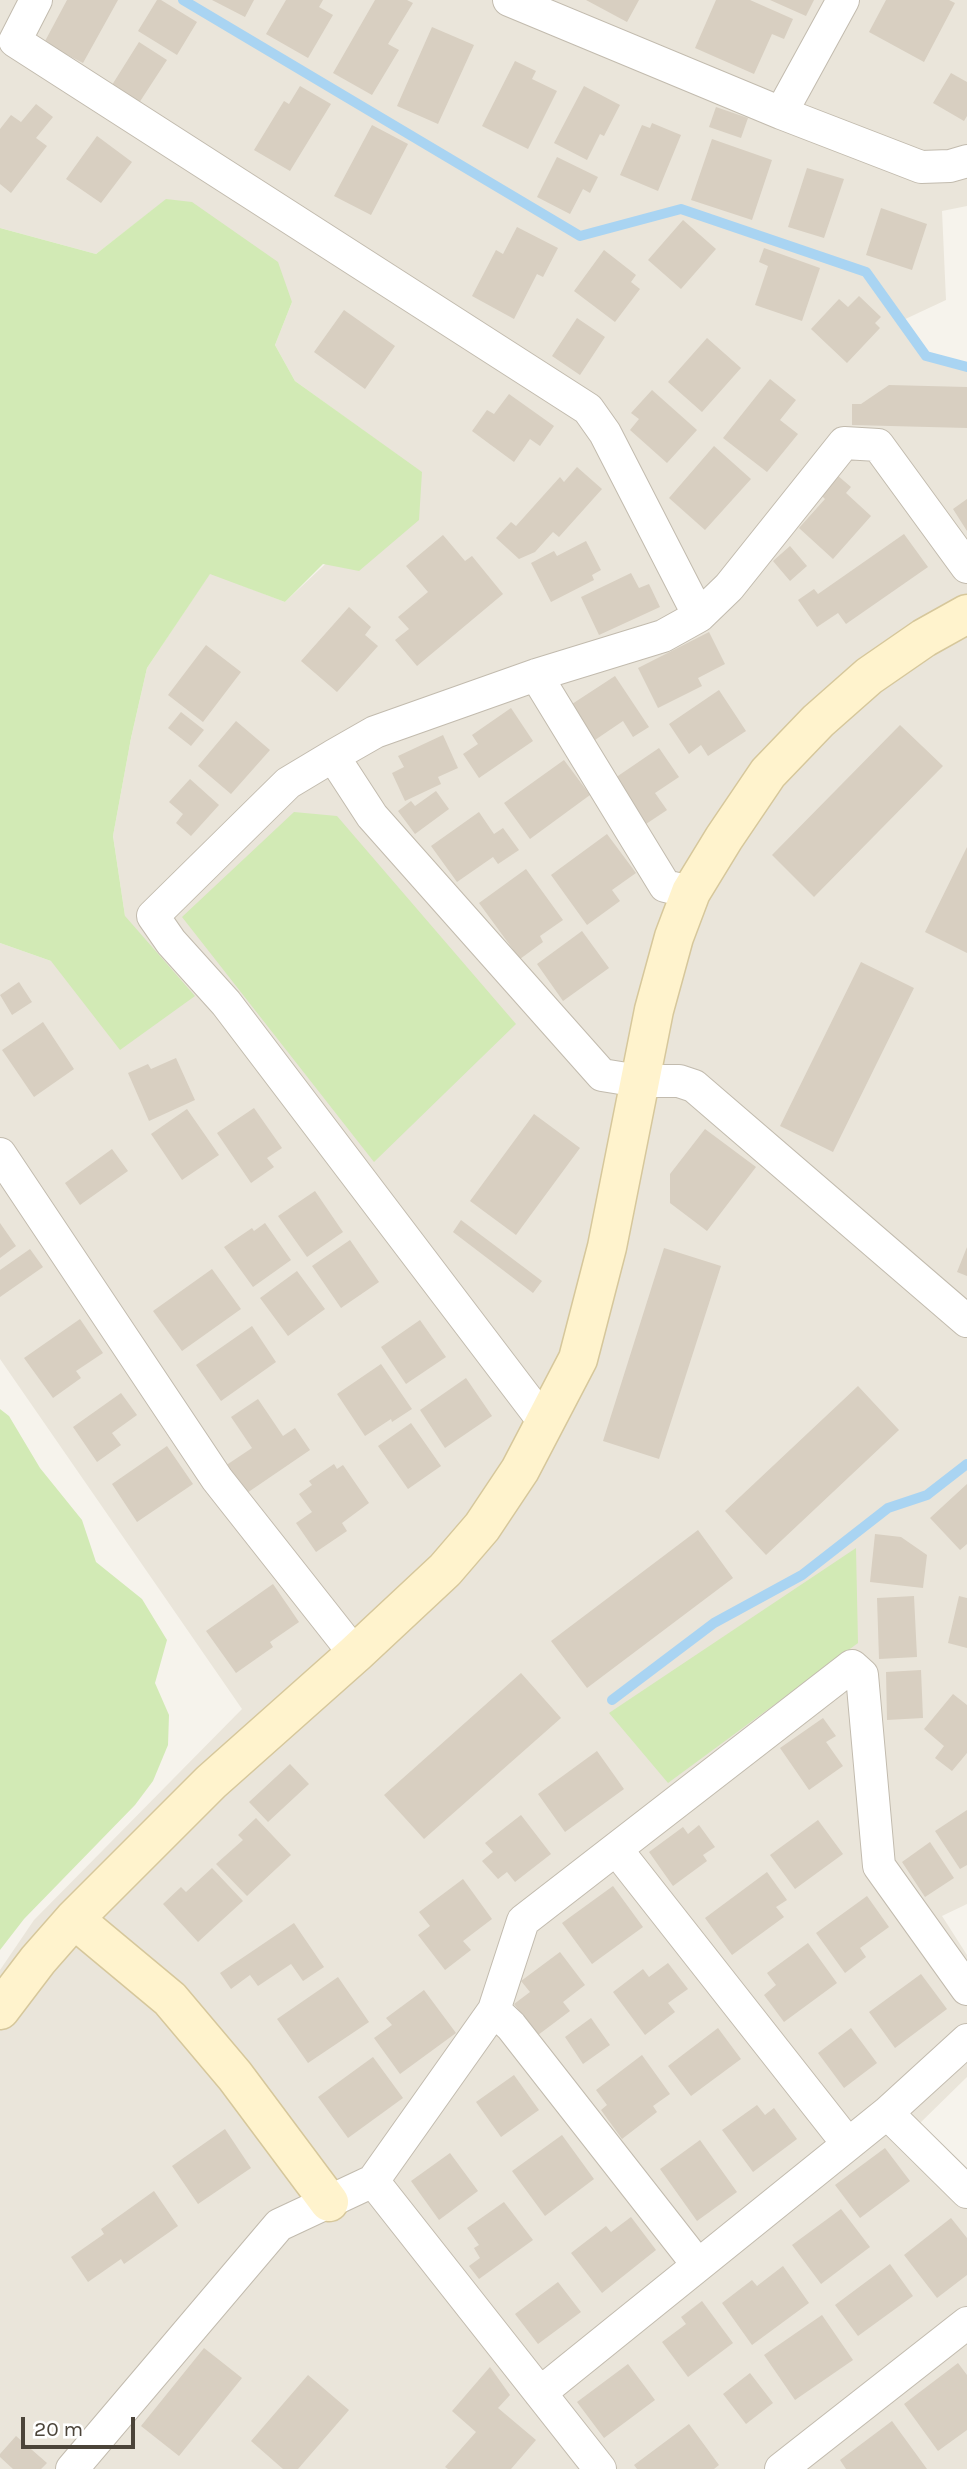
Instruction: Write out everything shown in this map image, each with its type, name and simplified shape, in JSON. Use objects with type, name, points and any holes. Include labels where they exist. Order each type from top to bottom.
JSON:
[{"type":"street","points":[[37,0],[15,41],[588,409],[605,433],[699,616]]},
{"type":"street","points":[[781,113],[843,0]]},
{"type":"street","points":[[517,2],[781,113],[921,167],[950,166],[967,160]]},
{"type":"street","points":[[545,1423],[226,1003],[171,942],[153,916],[288,783],[375,732],[536,674],[663,636],[699,616],[729,587],[844,443],[878,445],[967,567]]},
{"type":"street","points":[[0,2010],[74,1919],[211,1782],[445,1570],[482,1527],[520,1470],[578,1359],[607,1247],[653,1010],[674,937],[691,892],[768,773],[818,720],[869,676],[924,638],[967,614]]},
{"type":"street","points":[[536,674],[665,886],[691,892]]},
{"type":"street","points":[[333,756],[372,816],[602,1075],[639,1081],[678,1081],[694,1086],[967,1321]]},
{"type":"street","points":[[0,1153],[217,1479],[355,1654]]},
{"type":"street","points":[[72,2469],[279,2225],[373,2181],[494,2010],[523,1921],[852,1666],[862,1675],[879,1866],[967,1989]]},
{"type":"street","points":[[616,1849],[848,2144]]},
{"type":"street","points":[[74,1919],[170,1999],[235,2076],[329,2202]]},
{"type":"street","points":[[494,2010],[512,2026],[698,2265]]},
{"type":"street","points":[[540,2393],[887,2113],[967,2040]]},
{"type":"street","points":[[887,2113],[967,2192]]},
{"type":"street","points":[[373,2181],[600,2469]]},
{"type":"street","points":[[781,2469],[967,2323]]},
{"type":"shaded area","points":[[0,0],[967,0],[967,206],[942,211],[946,300],[899,322],[916,349],[967,363],[967,1904],[942,1916],[967,1955],[967,2077],[917,2126],[967,2176],[967,2469],[0,2469],[0,1970],[34,1920],[242,1709],[0,1359],[0,943],[51,961],[125,916],[113,836],[147,668],[210,573],[285,602],[422,473],[295,381],[275,345],[292,302],[166,200],[96,254],[0,228]]},
{"type":"green space","points":[[166,199],[192,202],[278,262],[292,302],[275,345],[295,381],[422,472],[419,520],[359,571],[323,564],[285,602],[210,574],[147,668],[113,836],[125,916],[195,996],[120,1050],[51,961],[0,943],[0,228],[96,254]]},
{"type":"green space","points":[[294,812],[337,816],[516,1024],[374,1162],[182,917]]},
{"type":"green space","points":[[0,1409],[9,1416],[40,1468],[82,1520],[96,1562],[142,1599],[167,1640],[155,1683],[169,1715],[168,1745],[153,1781],[135,1805],[24,1919],[0,1950]]},
{"type":"green space","points":[[856,1548],[858,1643],[668,1783],[609,1713]]},
{"type":"building","points":[[67,0],[118,0],[83,63],[44,43]]},
{"type":"building","points":[[157,0],[197,22],[177,55],[138,31]]},
{"type":"building","points":[[212,0],[254,0],[245,17]]},
{"type":"building","points":[[286,0],[323,0],[319,7],[333,15],[308,58],[266,34]]},
{"type":"building","points":[[375,0],[407,0],[413,3],[388,44],[399,50],[372,95],[333,73]]},
{"type":"building","points":[[586,0],[639,0],[627,22]]},
{"type":"building","points":[[716,0],[750,0],[793,19],[784,39],[772,34],[754,74],[695,48]]},
{"type":"building","points":[[770,0],[814,0],[806,16]]},
{"type":"building","points":[[886,0],[949,0],[955,3],[924,62],[869,32]]},
{"type":"building","points":[[432,27],[474,45],[438,124],[397,106]]},
{"type":"building","points":[[139,42],[167,60],[139,103],[112,85]]},
{"type":"building","points":[[515,61],[536,71],[532,79],[557,91],[528,149],[482,126]]},
{"type":"building","points":[[951,73],[967,82],[967,116],[964,121],[933,103]]},
{"type":"building","points":[[300,86],[331,104],[290,171],[254,150],[284,101],[289,104]]},
{"type":"building","points":[[584,86],[620,105],[604,136],[600,134],[587,160],[554,143]]},
{"type":"building","points":[[36,104],[53,117],[36,138],[47,146],[11,193],[0,184],[0,129],[11,115],[21,122]]},
{"type":"building","points":[[716,107],[748,118],[741,138],[709,127]]},
{"type":"building","points":[[652,123],[681,135],[658,191],[620,175],[642,125],[650,128]]},
{"type":"building","points":[[372,125],[408,144],[371,215],[334,196]]},
{"type":"building","points":[[97,136],[132,162],[101,203],[66,179]]},
{"type":"building","points":[[712,139],[772,160],[752,220],[691,200]]},
{"type":"building","points":[[557,157],[598,177],[590,193],[583,189],[570,214],[537,197]]},
{"type":"building","points":[[807,168],[844,179],[824,238],[788,227]]},
{"type":"building","points":[[881,208],[927,224],[912,270],[866,255]]},
{"type":"building","points":[[683,220],[716,249],[681,289],[648,260]]},
{"type":"building","points":[[517,227],[558,248],[543,277],[537,274],[514,319],[472,296],[496,250],[503,254]]},
{"type":"building","points":[[764,248],[820,268],[802,321],[755,305],[768,266],[759,262]]},
{"type":"building","points":[[604,250],[636,275],[631,282],[640,289],[615,322],[574,291]]},
{"type":"building","points":[[859,296],[881,317],[875,323],[880,328],[847,363],[811,329],[839,299],[848,307]]},
{"type":"building","points":[[344,310],[395,346],[365,389],[314,352]]},
{"type":"building","points":[[577,318],[605,337],[580,375],[552,356]]},
{"type":"building","points":[[707,338],[741,368],[702,412],[668,382]]},
{"type":"building","points":[[770,379],[796,400],[780,420],[798,434],[767,472],[723,438]]},
{"type":"building","points":[[889,385],[967,387],[967,428],[852,425],[852,404],[861,404]]},
{"type":"building","points":[[652,390],[697,430],[667,463],[630,430],[639,419],[631,413]]},
{"type":"building","points":[[509,394],[554,426],[540,446],[530,439],[514,462],[472,431],[487,410],[494,414]]},
{"type":"building","points":[[714,446],[751,479],[705,530],[669,498]]},
{"type":"building","points":[[577,467],[602,489],[559,537],[553,532],[535,552],[519,559],[496,538],[511,522],[516,526],[560,477],[564,482]]},
{"type":"building","points":[[837,475],[851,487],[846,493],[871,516],[833,559],[799,528],[825,499],[820,494]]},
{"type":"building","points":[[967,499],[967,531],[953,509]]},
{"type":"building","points":[[904,534],[928,567],[846,624],[838,613],[817,627],[798,600],[814,589],[818,594]]},
{"type":"building","points":[[443,535],[465,561],[472,556],[503,594],[417,666],[395,640],[409,629],[398,617],[428,592],[406,566]]},
{"type":"building","points":[[586,541],[601,570],[592,575],[594,580],[551,602],[531,563],[554,551],[557,556]]},
{"type":"building","points":[[790,546],[807,566],[790,581],[773,561]]},
{"type":"building","points":[[631,573],[639,588],[649,584],[660,607],[599,635],[581,597]]},
{"type":"building","points":[[349,607],[371,627],[365,635],[378,646],[337,692],[301,661]]},
{"type":"building","points":[[709,632],[725,664],[698,678],[702,686],[658,708],[638,668]]},
{"type":"building","points":[[206,645],[241,672],[203,722],[168,695]]},
{"type":"building","points":[[615,676],[649,727],[633,737],[623,721],[592,742],[569,706]]},
{"type":"building","points":[[719,690],[746,731],[708,756],[701,745],[689,754],[669,724]]},
{"type":"building","points":[[511,708],[533,741],[479,778],[463,754],[478,744],[472,735]]},
{"type":"building","points":[[181,712],[204,730],[191,746],[168,728]]},
{"type":"building","points":[[236,721],[270,750],[231,794],[198,766]]},
{"type":"building","points":[[900,725],[943,766],[814,897],[772,855]]},
{"type":"building","points":[[443,735],[458,768],[438,777],[441,784],[405,801],[392,773],[404,767],[398,756]]},
{"type":"building","points":[[659,748],[679,777],[655,793],[667,810],[646,824],[615,778]]},
{"type":"building","points":[[564,760],[590,795],[530,839],[504,803]]},
{"type":"building","points":[[190,779],[219,805],[191,836],[176,823],[183,814],[169,802]]},
{"type":"building","points":[[436,791],[449,809],[415,834],[398,811],[411,801],[415,806]]},
{"type":"building","points":[[479,812],[494,834],[503,828],[519,850],[498,864],[493,857],[457,882],[431,846]]},
{"type":"building","points":[[607,834],[636,873],[612,890],[620,901],[587,925],[551,875]]},
{"type":"building","points":[[967,847],[967,953],[925,932]]},
{"type":"building","points":[[526,869],[563,920],[540,936],[543,942],[520,959],[479,903]]},
{"type":"building","points":[[582,931],[609,968],[563,1001],[537,964]]},
{"type":"building","points":[[861,962],[914,988],[833,1152],[780,1126]]},
{"type":"building","points":[[19,982],[32,1002],[12,1015],[0,995]]},
{"type":"building","points":[[43,1022],[74,1069],[34,1097],[2,1050]]},
{"type":"building","points":[[176,1058],[195,1100],[149,1121],[128,1073],[148,1064],[151,1069]]},
{"type":"building","points":[[254,1108],[282,1148],[267,1158],[274,1167],[251,1183],[217,1133]]},
{"type":"building","points":[[187,1109],[219,1155],[182,1180],[151,1134]]},
{"type":"building","points":[[534,1114],[580,1148],[516,1235],[470,1201]]},
{"type":"building","points":[[705,1129],[756,1167],[707,1231],[670,1203],[670,1174]]},
{"type":"building","points":[[112,1149],[128,1171],[80,1205],[65,1183]]},
{"type":"building","points":[[315,1191],[343,1232],[307,1257],[278,1216]]},
{"type":"building","points":[[461,1220],[542,1281],[533,1293],[453,1232]]},
{"type":"building","points":[[0,1223],[16,1246],[0,1258]]},
{"type":"building","points":[[265,1223],[291,1260],[253,1287],[224,1247],[252,1228],[254,1231]]},
{"type":"building","points":[[350,1240],[379,1282],[341,1308],[312,1266]]},
{"type":"building","points":[[967,1247],[967,1276],[957,1272]]},
{"type":"building","points":[[664,1248],[721,1266],[659,1459],[603,1441]]},
{"type":"building","points":[[30,1249],[43,1267],[0,1297],[0,1270]]},
{"type":"building","points":[[212,1269],[241,1309],[182,1351],[153,1311]]},
{"type":"building","points":[[297,1271],[325,1309],[288,1336],[260,1298]]},
{"type":"building","points":[[80,1319],[103,1353],[76,1371],[81,1378],[53,1398],[24,1358]]},
{"type":"building","points":[[420,1320],[446,1357],[406,1384],[381,1347]]},
{"type":"building","points":[[252,1326],[276,1362],[221,1401],[196,1365]]},
{"type":"building","points":[[381,1364],[412,1409],[365,1436],[337,1394]]},
{"type":"building","points":[[466,1378],[492,1416],[445,1448],[420,1410]]},
{"type":"building","points":[[858,1386],[899,1430],[766,1555],[725,1511]]},
{"type":"building","points":[[121,1393],[137,1415],[112,1433],[121,1445],[97,1462],[73,1427]]},
{"type":"building","points":[[258,1399],[283,1436],[295,1428],[310,1450],[244,1495],[225,1466],[252,1448],[231,1417]]},
{"type":"building","points":[[411,1423],[441,1466],[408,1489],[378,1446]]},
{"type":"building","points":[[167,1446],[193,1484],[137,1522],[112,1484]]},
{"type":"building","points":[[334,1464],[337,1469],[343,1465],[369,1503],[342,1523],[347,1531],[316,1552],[296,1523],[312,1512],[299,1494],[312,1485],[309,1481]]},
{"type":"building","points":[[967,1484],[967,1544],[960,1550],[930,1518]]},
{"type":"building","points":[[698,1530],[733,1578],[587,1688],[551,1641]]},
{"type":"building","points":[[875,1534],[901,1537],[927,1555],[923,1588],[870,1582]]},
{"type":"building","points":[[273,1584],[299,1622],[270,1642],[273,1647],[236,1673],[206,1631]]},
{"type":"building","points":[[914,1596],[917,1657],[879,1659],[877,1598]]},
{"type":"building","points":[[959,1596],[967,1598],[967,1648],[948,1643]]},
{"type":"building","points":[[921,1670],[923,1718],[887,1720],[886,1672]]},
{"type":"building","points":[[521,1673],[561,1718],[424,1839],[384,1795]]},
{"type":"building","points":[[953,1694],[967,1705],[967,1753],[952,1771],[935,1758],[944,1746],[924,1729]]},
{"type":"building","points":[[823,1718],[836,1736],[826,1742],[843,1766],[809,1790],[780,1748]]},
{"type":"building","points":[[597,1751],[624,1789],[565,1832],[538,1794]]},
{"type":"building","points":[[290,1764],[309,1784],[268,1822],[249,1802]]},
{"type":"building","points":[[967,1810],[967,1865],[960,1869],[935,1831]]},
{"type":"building","points":[[521,1815],[551,1854],[515,1882],[507,1872],[498,1879],[482,1861],[493,1852],[485,1843]]},
{"type":"building","points":[[256,1818],[291,1855],[247,1896],[216,1864],[243,1840],[238,1835]]},
{"type":"building","points":[[818,1820],[843,1854],[795,1889],[770,1855]]},
{"type":"building","points":[[699,1825],[715,1847],[703,1855],[707,1861],[673,1886],[649,1852],[683,1827],[688,1834]]},
{"type":"building","points":[[930,1842],[954,1878],[925,1897],[902,1862]]},
{"type":"building","points":[[212,1868],[243,1901],[198,1942],[163,1904],[181,1887],[186,1892]]},
{"type":"building","points":[[767,1872],[787,1900],[776,1907],[784,1917],[732,1955],[705,1918]]},
{"type":"building","points":[[463,1879],[492,1919],[463,1941],[471,1950],[445,1970],[418,1935],[430,1926],[419,1912]]},
{"type":"building","points":[[613,1886],[643,1927],[592,1964],[562,1923]]},
{"type":"building","points":[[867,1896],[889,1927],[860,1948],[866,1957],[845,1973],[816,1933]]},
{"type":"building","points":[[294,1923],[324,1967],[303,1981],[291,1964],[258,1986],[250,1975],[231,1989],[220,1973]]},
{"type":"building","points":[[808,1943],[837,1983],[784,2022],[764,1995],[776,1985],[767,1973]]},
{"type":"building","points":[[560,1952],[585,1985],[563,2002],[570,2011],[538,2035],[514,2004],[530,1992],[521,1981]]},
{"type":"building","points":[[668,1963],[688,1989],[668,2003],[675,2012],[645,2035],[613,1992],[643,1969],[649,1977]]},
{"type":"building","points":[[921,1974],[947,2009],[895,2048],[869,2012]]},
{"type":"building","points":[[338,1977],[369,2022],[308,2063],[277,2019]]},
{"type":"building","points":[[424,1990],[456,2033],[400,2074],[374,2038],[392,2025],[386,2018]]},
{"type":"building","points":[[591,2018],[610,2045],[583,2064],[565,2037]]},
{"type":"building","points":[[718,2028],[741,2059],[691,2096],[668,2066]]},
{"type":"building","points":[[851,2028],[877,2063],[844,2088],[818,2053]]},
{"type":"building","points":[[642,2055],[670,2094],[653,2106],[657,2112],[622,2139],[601,2110],[607,2105],[596,2090]]},
{"type":"building","points":[[373,2057],[403,2098],[348,2138],[318,2097]]},
{"type":"building","points":[[514,2075],[539,2110],[501,2137],[476,2102]]},
{"type":"building","points":[[757,2105],[765,2115],[774,2108],[797,2139],[753,2172],[722,2130]]},
{"type":"building","points":[[225,2129],[251,2168],[198,2204],[172,2166]]},
{"type":"building","points":[[562,2135],[594,2179],[545,2216],[512,2171]]},
{"type":"building","points":[[700,2140],[737,2192],[697,2221],[660,2169]]},
{"type":"building","points":[[885,2148],[910,2181],[860,2218],[835,2185]]},
{"type":"building","points":[[450,2153],[478,2191],[439,2220],[411,2181]]},
{"type":"building","points":[[154,2191],[178,2226],[124,2264],[121,2259],[88,2282],[71,2257],[104,2234],[101,2229]]},
{"type":"building","points":[[504,2202],[533,2240],[479,2279],[469,2266],[480,2258],[474,2248],[479,2245],[467,2228]]},
{"type":"building","points":[[841,2209],[870,2247],[821,2284],[792,2245]]},
{"type":"building","points":[[631,2217],[656,2250],[602,2293],[571,2253],[606,2226],[611,2232]]},
{"type":"building","points":[[951,2218],[967,2238],[967,2275],[937,2298],[904,2255]]},
{"type":"building","points":[[890,2264],[913,2296],[858,2336],[835,2305]]},
{"type":"building","points":[[783,2266],[809,2303],[752,2345],[722,2303],[752,2280],[757,2286]]},
{"type":"building","points":[[558,2282],[581,2312],[538,2344],[515,2314]]},
{"type":"building","points":[[702,2301],[733,2343],[688,2377],[662,2342],[686,2324],[681,2317]]},
{"type":"building","points":[[822,2315],[853,2360],[795,2400],[764,2355]]},
{"type":"building","points":[[204,2348],[242,2378],[179,2456],[141,2426]]},
{"type":"building","points":[[958,2363],[967,2375],[967,2430],[938,2451],[904,2404]]},
{"type":"building","points":[[628,2364],[655,2400],[604,2438],[577,2402]]},
{"type":"building","points":[[490,2367],[510,2395],[498,2408],[536,2440],[511,2469],[448,2469],[445,2467],[476,2432],[452,2411]]},
{"type":"building","points":[[750,2373],[773,2403],[746,2424],[723,2394]]},
{"type":"building","points":[[308,2375],[349,2410],[298,2469],[283,2469],[251,2441]]},
{"type":"building","points":[[892,2421],[927,2469],[846,2469],[840,2460]]},
{"type":"building","points":[[689,2424],[719,2465],[714,2469],[637,2469],[634,2465]]},
{"type":"building","points":[[16,2436],[47,2463],[41,2469],[13,2469],[0,2457]]},
{"type":"waterway","points":[[183,0],[580,236],[681,209],[866,272],[926,356],[967,367]]},
{"type":"waterway","points":[[612,1700],[714,1623],[802,1575],[888,1508],[927,1495],[967,1464]]}]
